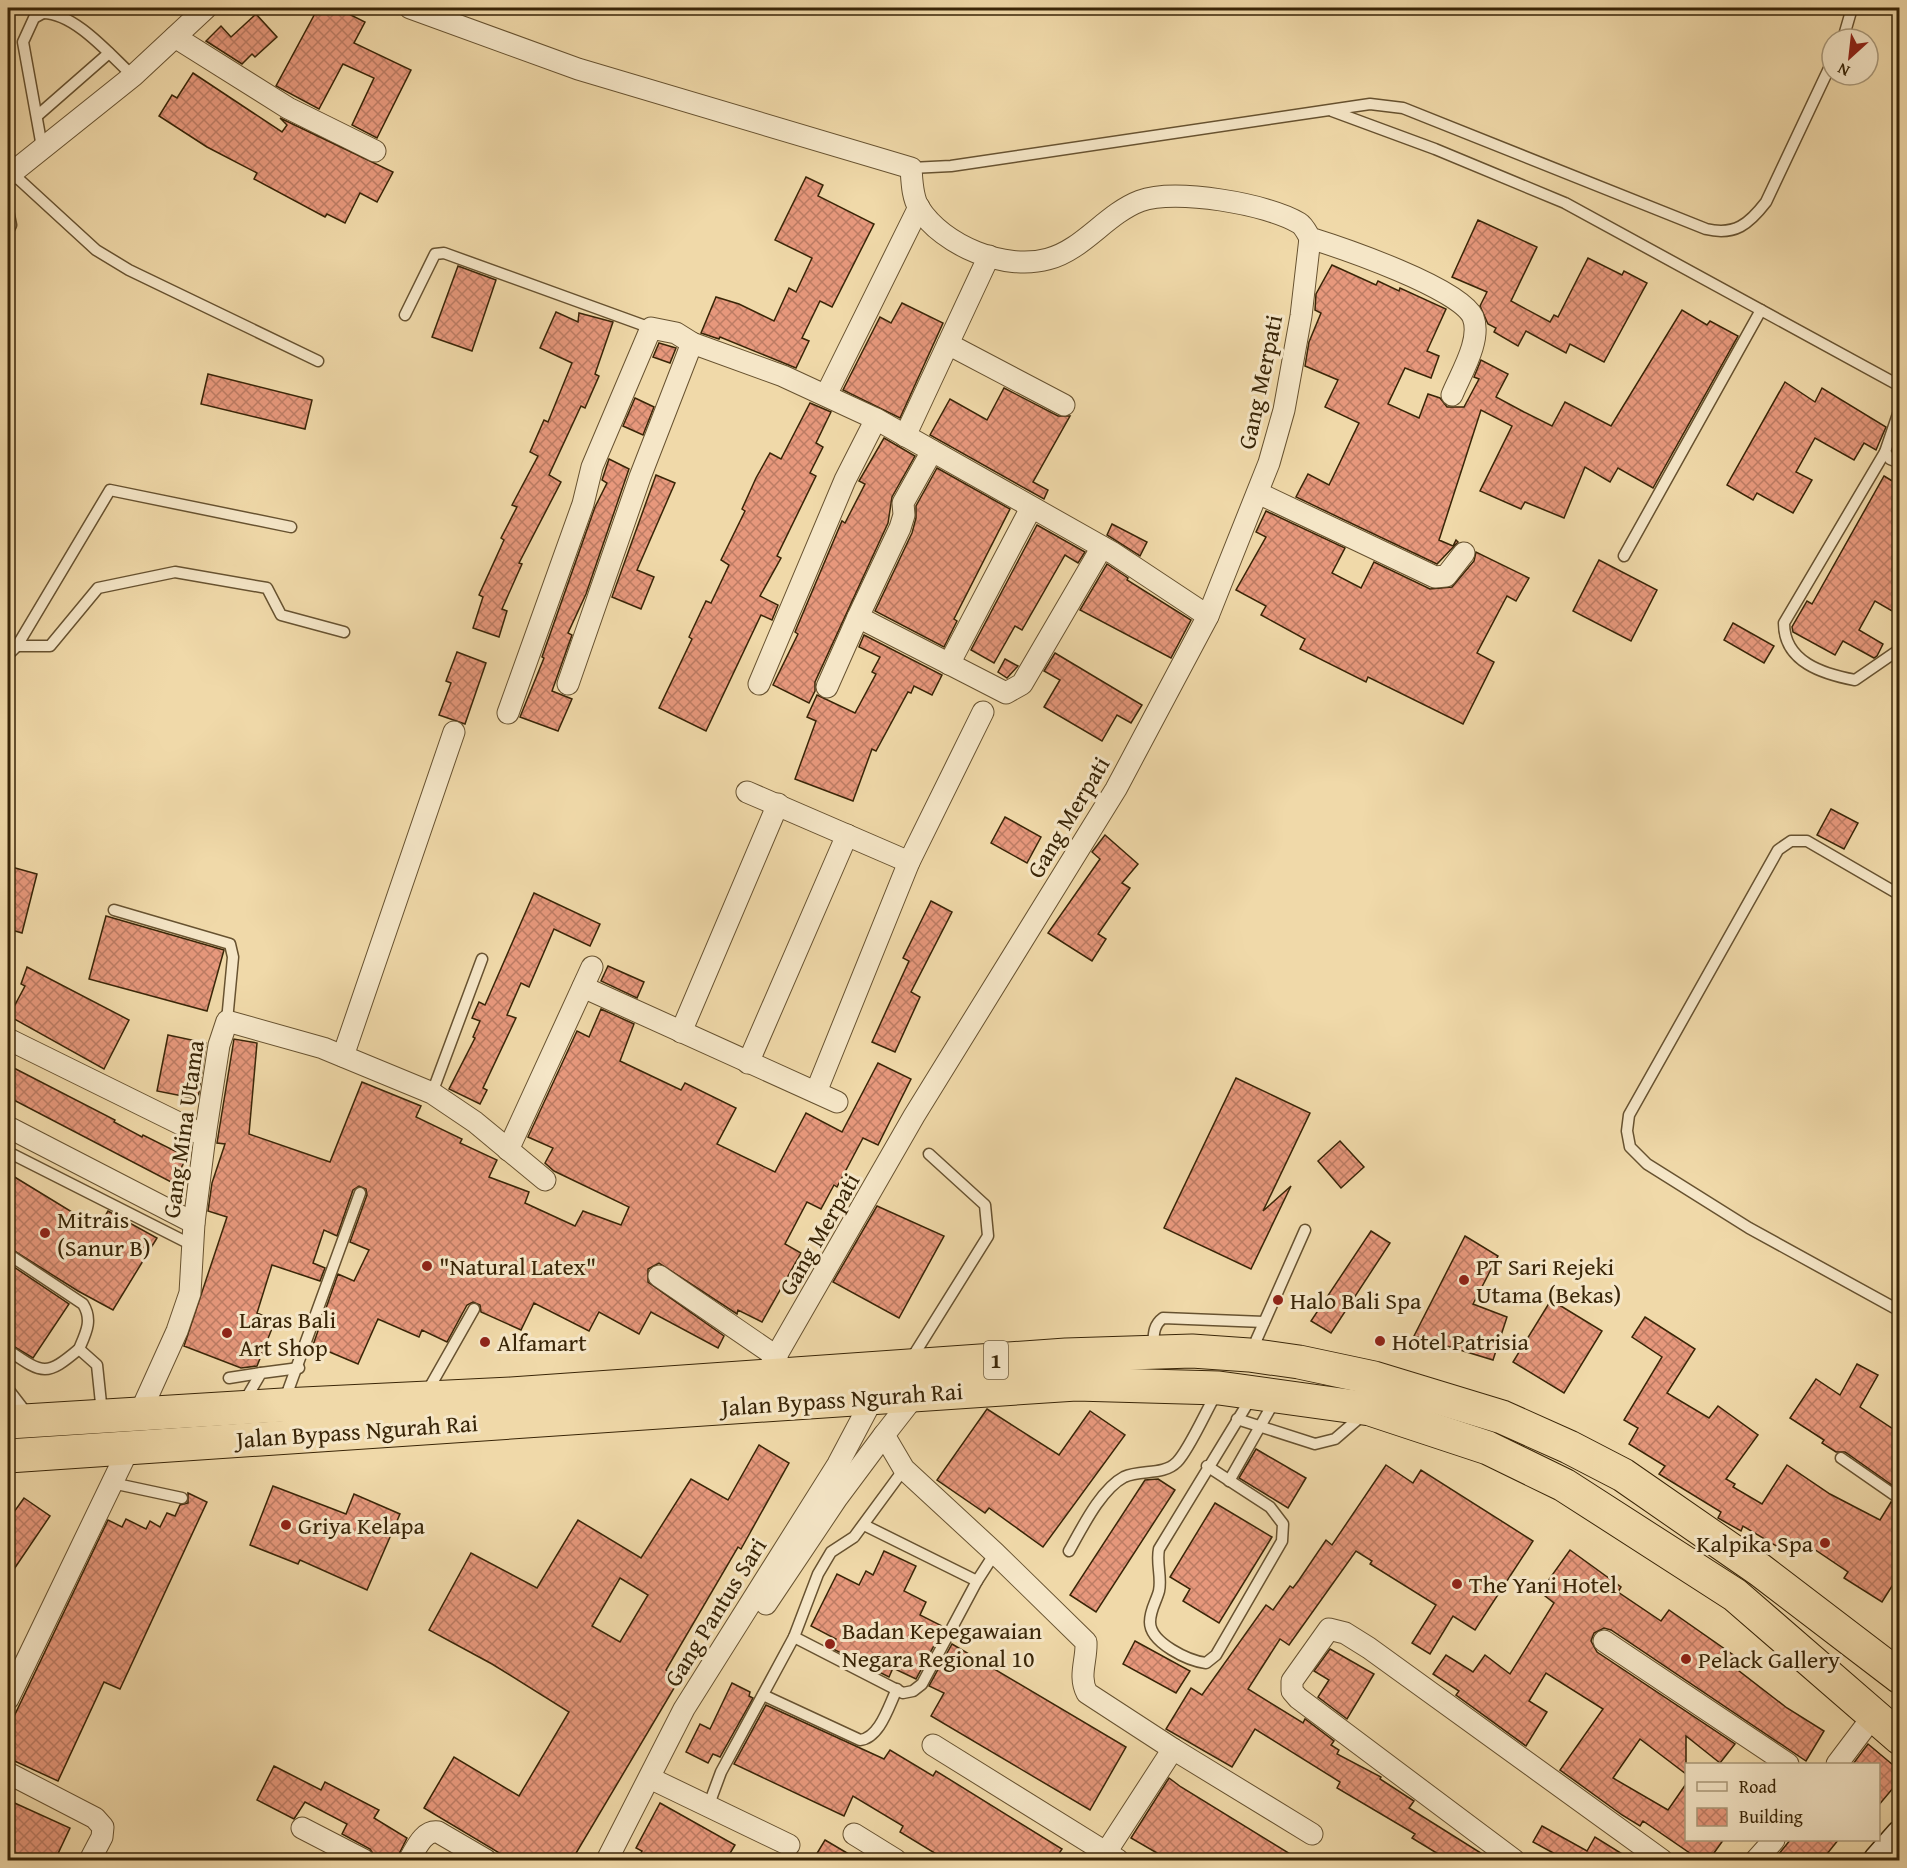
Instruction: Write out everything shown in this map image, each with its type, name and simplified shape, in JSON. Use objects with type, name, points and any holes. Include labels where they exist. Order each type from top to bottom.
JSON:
[{"type":"highway","name":"Jalan Bypass Ngurah Rai","points":[[20,1421],[139,1415],[235,1393],[283,1405],[424,1397],[512,1407],[874,1396],[911,1380],[1066,1355],[1192,1351],[1299,1362],[1374,1378],[1502,1417],[1569,1447],[1633,1482],[1760,1570],[1899,1677]]},
{"type":"highway","name":"Jalan Bypass Ngurah Rai","points":[[8,1456],[129,1448],[512,1407],[771,1367],[911,1380],[1219,1388],[1370,1409],[1488,1448],[1564,1485],[1614,1514],[1736,1594],[1899,1738]]},
{"type":"main road","points":[[1878,1860],[1899,1835]]},
{"type":"street","points":[[10,174],[133,76],[206,8]]},
{"type":"street","points":[[410,8],[578,69],[911,168],[912,189],[919,207],[945,233],[963,245],[989,256],[1020,262],[1050,259],[1064,253],[1104,222],[1140,201],[1172,195],[1252,205],[1302,225],[1310,238],[1360,254],[1461,302],[1473,317],[1475,337],[1452,395]]},
{"type":"street","points":[[175,37],[271,98],[375,152]]},
{"type":"street","points":[[826,395],[919,207]]},
{"type":"street","name":"Gang Merpati","points":[[771,1367],[914,1116],[1116,789],[1208,615],[1258,493],[1284,410],[1301,316],[1310,238]]},
{"type":"street","points":[[904,436],[989,256]]},
{"type":"street","points":[[508,713],[583,504],[590,472],[651,328],[676,333],[692,343],[826,395],[876,419],[1102,547],[1208,615]]},
{"type":"street","points":[[568,684],[640,477],[692,343]]},
{"type":"street","points":[[948,344],[1064,405]]},
{"type":"street","points":[[759,684],[836,501],[876,419]]},
{"type":"street","points":[[827,687],[900,528],[904,515],[903,503],[932,451]]},
{"type":"street","points":[[1258,493],[1435,577],[1446,576],[1464,553]]},
{"type":"street","points":[[949,664],[1031,508]]},
{"type":"street","points":[[858,617],[1006,693],[1023,684],[1102,547]]},
{"type":"street","points":[[816,1092],[909,862],[983,712]]},
{"type":"street","points":[[343,1056],[454,732]]},
{"type":"street","points":[[747,792],[909,862]]},
{"type":"street","points":[[681,1032],[778,804]]},
{"type":"street","points":[[748,1063],[847,835]]},
{"type":"street","points":[[508,1150],[592,968]]},
{"type":"street","points":[[582,987],[837,1102]]},
{"type":"street","name":"Gang Mina Utama","points":[[139,1415],[190,1293],[194,1223],[205,1136],[219,1045],[227,1021],[286,1036],[343,1056],[432,1093],[475,1122],[545,1180]]},
{"type":"street","points":[[8,1040],[205,1136]]},
{"type":"street","points":[[8,1126],[194,1223]]},
{"type":"street","points":[[659,1276],[771,1367]]},
{"type":"street","points":[[621,1860],[681,1737],[837,1498],[884,1434],[911,1380]]},
{"type":"street","name":"Gang Pantus Sari","points":[[607,1860],[684,1709],[838,1464],[874,1396]]},
{"type":"street","points":[[884,1434],[904,1469],[996,1553],[1086,1642],[1082,1682],[1087,1693],[1312,1834]]},
{"type":"street","points":[[8,1699],[129,1448]]},
{"type":"street","points":[[1514,1860],[1298,1698],[1292,1691],[1293,1681],[1329,1629],[1345,1633],[1369,1648],[1662,1860]]},
{"type":"street","points":[[1604,1641],[1787,1763]]},
{"type":"street","points":[[1838,1763],[1874,1715]]},
{"type":"street","points":[[933,1745],[1108,1858],[1173,1749]]},
{"type":"street","points":[[8,1773],[95,1818],[102,1827],[102,1837],[90,1860]]},
{"type":"street","points":[[658,1782],[789,1845]]},
{"type":"street","points":[[302,1828],[364,1860]]},
{"type":"street","points":[[409,1860],[426,1834],[431,1831],[438,1832],[486,1860]]},
{"type":"street","points":[[854,1834],[896,1860]]},
{"type":"street","points":[[1756,1860],[1772,1841]]},
{"type":"lane","points":[[1846,27],[1852,8]]},
{"type":"lane","points":[[42,147],[23,42],[24,35],[34,18],[42,10],[63,16],[133,76]]},
{"type":"lane","points":[[37,117],[109,54]]},
{"type":"lane","points":[[911,168],[951,166],[1370,104],[1403,108],[1706,229],[1722,233],[1737,229],[1754,218],[1766,202],[1820,87]]},
{"type":"lane","points":[[1332,111],[1435,149],[1565,203],[1899,387]]},
{"type":"lane","points":[[10,174],[96,250],[129,270],[318,361]]},
{"type":"lane","points":[[8,210],[10,225],[8,231]]},
{"type":"lane","points":[[405,315],[429,262],[435,254],[444,253],[651,328]]},
{"type":"lane","points":[[1624,556],[1761,310]]},
{"type":"lane","points":[[1899,408],[1885,452],[1784,623],[1784,635],[1810,667],[1827,674],[1855,680],[1899,649]]},
{"type":"lane","points":[[1885,452],[1890,459],[1899,463]]},
{"type":"lane","points":[[8,655],[17,646],[110,490],[291,526]]},
{"type":"lane","points":[[17,646],[50,646],[98,588],[175,572],[267,588],[281,615],[344,632]]},
{"type":"lane","points":[[1899,895],[1807,841],[1791,841],[1778,850],[1629,1115],[1627,1131],[1630,1147],[1647,1164],[1749,1228],[1899,1311]]},
{"type":"lane","points":[[114,910],[230,944],[233,957],[227,1021]]},
{"type":"lane","points":[[432,1093],[482,959]]},
{"type":"lane","points":[[8,1152],[194,1246]]},
{"type":"lane","points":[[911,1380],[988,1236],[985,1205],[929,1154]]},
{"type":"lane","points":[[283,1405],[299,1368],[360,1193]]},
{"type":"lane","points":[[1249,1356],[1305,1230]]},
{"type":"lane","points":[[8,1254],[83,1304],[89,1313],[87,1330],[79,1349],[57,1368],[45,1369],[30,1365],[8,1350]]},
{"type":"lane","points":[[424,1397],[474,1309]]},
{"type":"lane","points":[[1153,1352],[1156,1323],[1162,1318],[1264,1322]]},
{"type":"lane","points":[[79,1349],[97,1365],[101,1384],[102,1416]]},
{"type":"lane","points":[[235,1393],[261,1373],[299,1368]]},
{"type":"lane","points":[[235,1393],[261,1373]]},
{"type":"lane","points":[[1069,1551],[1088,1517],[1112,1487],[1124,1477],[1168,1469],[1178,1461],[1219,1388]]},
{"type":"lane","points":[[8,1389],[20,1421]]},
{"type":"lane","points":[[1207,1466],[1270,1507],[1283,1524],[1282,1541],[1216,1655],[1206,1663],[1194,1662],[1170,1649],[1154,1634],[1149,1625],[1151,1609],[1159,1590],[1156,1561],[1159,1549],[1207,1466],[1237,1419],[1266,1394]]},
{"type":"lane","points":[[1229,1480],[1259,1427],[1266,1394]]},
{"type":"lane","points":[[1237,1419],[1315,1444],[1335,1439],[1370,1409]]},
{"type":"lane","points":[[1841,1458],[1899,1499]]},
{"type":"lane","points":[[708,1807],[721,1772],[794,1637],[818,1574],[831,1552],[854,1537],[864,1525],[904,1469]]},
{"type":"lane","points":[[112,1483],[182,1498]]},
{"type":"lane","points":[[864,1525],[977,1581]]},
{"type":"lane","points":[[794,1637],[903,1693],[913,1691],[922,1684],[977,1581],[996,1553]]},
{"type":"lane","points":[[763,1695],[860,1740],[867,1739],[875,1732],[897,1689]]},
{"type":"building","points":[[318,8],[337,8],[365,22],[354,43],[411,70],[377,138],[352,125],[374,78],[343,64],[319,109],[276,86]]},
{"type":"building","points":[[256,14],[277,37],[255,57],[252,54],[242,64],[206,41],[221,26],[231,37]]},
{"type":"building","points":[[193,73],[282,132],[287,125],[280,118],[393,172],[377,202],[360,193],[345,223],[327,214],[325,217],[254,179],[257,173],[207,147],[159,116],[172,95],[177,98]]},
{"type":"building","points":[[806,177],[823,185],[818,196],[874,224],[832,307],[820,301],[802,338],[809,341],[796,368],[720,337],[719,339],[701,333],[716,297],[739,304],[774,321],[789,288],[796,292],[812,258],[775,240]]},
{"type":"building","points":[[1478,220],[1537,247],[1511,301],[1550,322],[1554,315],[1558,317],[1588,258],[1622,275],[1624,271],[1647,283],[1604,362],[1570,344],[1566,353],[1526,331],[1518,346],[1494,332],[1496,328],[1488,324],[1480,306],[1487,292],[1452,277]]},
{"type":"building","points":[[1332,265],[1376,285],[1378,281],[1399,291],[1400,288],[1446,309],[1427,351],[1439,356],[1431,378],[1405,368],[1388,404],[1419,418],[1428,394],[1440,398],[1447,407],[1464,407],[1479,379],[1474,377],[1481,360],[1508,374],[1496,397],[1524,412],[1552,426],[1565,402],[1611,426],[1682,310],[1707,325],[1710,321],[1738,336],[1653,488],[1618,468],[1610,482],[1585,467],[1564,518],[1525,502],[1521,509],[1480,491],[1512,426],[1481,410],[1439,540],[1453,546],[1456,540],[1458,542],[1437,564],[1296,497],[1308,474],[1329,485],[1359,423],[1325,407],[1338,380],[1305,366],[1309,342],[1321,313],[1315,310],[1316,294]]},
{"type":"building","points":[[458,266],[496,280],[472,351],[432,337]]},
{"type":"building","points":[[902,303],[943,323],[900,418],[843,390],[880,317],[891,323]]},
{"type":"building","points":[[556,312],[578,322],[579,313],[613,322],[595,374],[599,376],[585,408],[581,406],[549,475],[561,482],[519,563],[522,564],[502,609],[507,611],[499,637],[473,628],[483,597],[479,595],[504,540],[501,538],[517,507],[512,505],[538,456],[530,452],[544,420],[548,422],[572,363],[540,348]]},
{"type":"building","points":[[659,343],[676,348],[670,363],[653,357]]},
{"type":"building","points":[[208,374],[312,400],[305,429],[201,404]]},
{"type":"building","points":[[1785,382],[1815,402],[1822,388],[1886,427],[1876,450],[1864,443],[1854,460],[1815,438],[1796,472],[1812,480],[1793,513],[1757,493],[1753,500],[1727,485]]},
{"type":"building","points":[[1004,388],[1058,416],[1070,416],[1033,482],[1048,490],[1044,499],[930,435],[950,399],[987,420]]},
{"type":"building","points":[[635,398],[654,407],[643,435],[623,426]]},
{"type":"building","points":[[810,403],[831,412],[816,443],[823,447],[810,473],[816,476],[777,556],[781,558],[760,596],[778,605],[772,620],[761,615],[706,731],[659,708],[692,639],[689,637],[706,601],[711,603],[729,565],[721,560],[745,511],[742,509],[756,478],[770,453],[781,459]]},
{"type":"building","points":[[884,438],[915,456],[892,497],[888,523],[815,682],[815,691],[809,703],[773,685],[798,634],[795,632],[842,521],[845,523],[865,484],[859,481]]},
{"type":"building","points":[[609,459],[629,469],[586,594],[568,633],[572,635],[552,691],[572,699],[558,731],[520,717],[544,658],[542,657],[595,507],[607,483],[602,480]]},
{"type":"building","points":[[937,468],[1010,509],[954,619],[957,621],[944,647],[875,611],[912,533],[916,506]]},
{"type":"building","points":[[656,475],[675,483],[637,570],[654,577],[641,609],[612,597]]},
{"type":"building","points":[[1884,476],[1899,485],[1899,615],[1875,601],[1859,630],[1883,644],[1877,656],[1874,658],[1843,641],[1835,655],[1793,632],[1792,627],[1807,601],[1812,604]]},
{"type":"building","points":[[1266,511],[1345,548],[1332,573],[1361,588],[1374,562],[1430,589],[1452,587],[1474,561],[1476,552],[1529,578],[1516,601],[1507,596],[1477,653],[1494,662],[1463,724],[1368,677],[1366,682],[1300,649],[1305,639],[1261,615],[1266,606],[1236,590],[1266,537],[1256,532]]},
{"type":"building","points":[[1112,524],[1147,542],[1140,556],[1107,535]]},
{"type":"building","points":[[1037,525],[1085,552],[1078,563],[1065,555],[1022,630],[1015,626],[994,663],[971,650]]},
{"type":"building","points":[[1599,560],[1657,590],[1631,641],[1573,611]]},
{"type":"building","points":[[1107,564],[1128,578],[1127,580],[1191,620],[1171,658],[1080,610]]},
{"type":"building","points":[[1733,623],[1774,646],[1764,663],[1724,640]]},
{"type":"building","points":[[864,635],[942,675],[932,695],[914,686],[911,693],[908,692],[876,751],[872,749],[853,801],[795,779],[816,721],[807,717],[817,695],[855,713],[876,674],[872,672],[880,657],[859,647]]},
{"type":"building","points":[[457,652],[486,663],[465,724],[439,715],[451,683],[446,681]]},
{"type":"building","points":[[1055,653],[1142,705],[1131,723],[1117,715],[1102,741],[1044,707],[1060,680],[1044,671]]},
{"type":"building","points":[[1005,659],[1018,666],[1007,678],[998,672]]},
{"type":"building","points":[[1831,809],[1858,823],[1844,849],[1817,835]]},
{"type":"building","points":[[1005,817],[1041,837],[1027,863],[991,843]]},
{"type":"building","points":[[1105,835],[1138,864],[1122,883],[1130,888],[1098,934],[1106,939],[1092,961],[1048,933],[1100,859],[1092,852]]},
{"type":"building","points":[[8,866],[37,874],[22,933],[8,929]]},
{"type":"building","points":[[534,893],[600,924],[590,946],[554,929],[529,987],[521,983],[507,1015],[516,1018],[483,1088],[487,1090],[480,1104],[449,1089],[475,1038],[473,1037],[480,1021],[472,1018],[479,1002],[485,1005]]},
{"type":"building","points":[[931,901],[952,912],[911,992],[920,997],[895,1052],[872,1042],[909,961],[903,958]]},
{"type":"building","points":[[106,916],[224,950],[207,1011],[89,979]]},
{"type":"building","points":[[608,966],[644,982],[637,998],[601,981]]},
{"type":"building","points":[[27,967],[129,1020],[104,1069],[9,1016],[25,986],[21,984]]},
{"type":"building","points":[[601,1009],[634,1024],[620,1061],[681,1090],[685,1083],[736,1108],[717,1144],[775,1172],[806,1113],[842,1132],[878,1063],[911,1079],[878,1145],[863,1138],[837,1187],[834,1185],[821,1209],[807,1202],[785,1244],[801,1253],[762,1322],[738,1310],[737,1314],[659,1263],[648,1269],[648,1282],[724,1336],[718,1348],[651,1312],[639,1334],[599,1312],[589,1331],[534,1303],[521,1330],[481,1312],[480,1305],[473,1302],[467,1305],[447,1342],[422,1330],[419,1337],[378,1319],[358,1364],[313,1345],[338,1274],[354,1281],[369,1250],[350,1242],[367,1195],[366,1189],[359,1186],[353,1190],[337,1236],[324,1230],[313,1263],[325,1268],[320,1281],[272,1265],[257,1313],[275,1321],[257,1366],[241,1368],[184,1346],[227,1217],[208,1211],[212,1183],[225,1144],[217,1143],[234,1039],[257,1043],[249,1134],[330,1162],[362,1082],[421,1106],[416,1117],[462,1139],[460,1143],[497,1160],[489,1177],[529,1192],[525,1203],[575,1226],[583,1211],[621,1225],[629,1207],[554,1171],[545,1163],[553,1148],[528,1137],[577,1031],[589,1037]]},
{"type":"building","points":[[168,1035],[206,1043],[198,1099],[157,1091]]},
{"type":"building","points":[[8,1065],[115,1120],[114,1122],[142,1137],[143,1135],[187,1157],[173,1183],[8,1097]]},
{"type":"building","points":[[1236,1078],[1310,1113],[1263,1211],[1291,1186],[1251,1269],[1164,1228]]},
{"type":"building","points":[[1340,1141],[1364,1167],[1341,1188],[1318,1161]]},
{"type":"building","points":[[8,1173],[98,1228],[108,1211],[157,1238],[113,1310],[8,1247]]},
{"type":"building","points":[[877,1206],[944,1236],[899,1318],[833,1282]]},
{"type":"building","points":[[1371,1231],[1390,1243],[1331,1333],[1311,1321]]},
{"type":"building","name":"PT Sari Rejeki Utama (Bekas)","points":[[1465,1236],[1498,1256],[1473,1304],[1507,1317],[1493,1360],[1414,1336]]},
{"type":"building","points":[[8,1263],[69,1304],[33,1358],[8,1343]]},
{"type":"building","points":[[1551,1300],[1602,1331],[1564,1393],[1513,1362]]},
{"type":"building","points":[[1645,1317],[1695,1349],[1667,1393],[1709,1418],[1718,1406],[1758,1435],[1726,1479],[1735,1484],[1733,1487],[1762,1504],[1787,1465],[1830,1494],[1880,1520],[1891,1502],[1899,1506],[1899,1591],[1892,1586],[1882,1602],[1844,1578],[1848,1572],[1799,1539],[1790,1554],[1743,1526],[1741,1531],[1718,1518],[1721,1512],[1659,1474],[1665,1466],[1629,1444],[1638,1428],[1624,1420],[1662,1357],[1632,1337]]},
{"type":"building","points":[[1857,1364],[1878,1375],[1860,1407],[1899,1433],[1899,1490],[1845,1452],[1836,1452],[1822,1443],[1824,1440],[1790,1418],[1816,1379],[1840,1395]]},
{"type":"building","points":[[987,1409],[1059,1455],[1090,1411],[1125,1435],[1043,1547],[989,1508],[985,1513],[937,1480]]},
{"type":"building","points":[[759,1445],[789,1463],[741,1549],[738,1547],[666,1670],[680,1678],[572,1860],[511,1860],[424,1808],[454,1757],[519,1796],[569,1712],[492,1664],[429,1630],[471,1553],[537,1588],[578,1520],[641,1558],[691,1479],[728,1500]],"holes":[[[620,1578],[648,1595],[620,1642],[592,1626]]]},
{"type":"building","points":[[1256,1449],[1306,1478],[1288,1508],[1239,1478]]},
{"type":"building","points":[[1386,1465],[1413,1483],[1421,1470],[1533,1541],[1475,1630],[1453,1616],[1430,1654],[1412,1643],[1436,1605],[1370,1564],[1372,1561],[1356,1551],[1289,1645],[1280,1639],[1248,1689],[1303,1723],[1305,1719],[1334,1741],[1331,1745],[1339,1750],[1337,1754],[1381,1777],[1380,1779],[1414,1801],[1409,1808],[1492,1860],[1448,1860],[1412,1838],[1415,1834],[1337,1788],[1340,1782],[1255,1729],[1232,1767],[1166,1729],[1191,1688],[1202,1695],[1266,1605],[1273,1610],[1290,1586],[1293,1588],[1326,1540],[1332,1545]]},
{"type":"building","points":[[1158,1479],[1175,1490],[1096,1612],[1070,1595],[1145,1480]]},
{"type":"building","points":[[273,1486],[346,1514],[354,1494],[400,1514],[367,1590],[300,1560],[298,1564],[250,1545]]},
{"type":"building","points":[[188,1493],[207,1502],[120,1689],[104,1682],[58,1781],[8,1758],[8,1729],[108,1520],[122,1527],[126,1519],[146,1529],[150,1521],[160,1527],[167,1513],[175,1516],[180,1505],[188,1503]]},
{"type":"building","points":[[24,1498],[50,1516],[8,1578],[8,1507],[14,1512]]},
{"type":"building","points":[[1215,1503],[1272,1537],[1219,1623],[1183,1601],[1190,1589],[1170,1577]]},
{"type":"building","points":[[1570,1550],[1621,1587],[1618,1592],[1661,1621],[1669,1610],[1739,1659],[1734,1667],[1787,1708],[1824,1731],[1806,1761],[1611,1630],[1604,1628],[1594,1633],[1591,1641],[1597,1652],[1735,1744],[1720,1763],[1686,1736],[1685,1773],[1640,1739],[1613,1778],[1668,1810],[1685,1785],[1685,1841],[1723,1841],[1709,1860],[1700,1860],[1643,1821],[1640,1826],[1560,1770],[1603,1709],[1546,1673],[1529,1701],[1547,1712],[1526,1746],[1456,1695],[1459,1691],[1433,1674],[1446,1655],[1473,1672],[1485,1655],[1510,1674],[1554,1603],[1540,1592]]},
{"type":"building","points":[[884,1551],[916,1566],[904,1591],[926,1602],[920,1615],[944,1627],[916,1679],[893,1668],[889,1677],[831,1648],[836,1639],[811,1626],[837,1574],[859,1585],[866,1571],[873,1575]]},
{"type":"building","points":[[1135,1641],[1190,1671],[1176,1693],[1123,1664]]},
{"type":"building","points":[[952,1644],[1126,1747],[1090,1810],[931,1716],[944,1693],[929,1686]]},
{"type":"building","points":[[1330,1649],[1374,1674],[1347,1719],[1318,1697],[1329,1680],[1314,1671]]},
{"type":"building","points":[[732,1683],[750,1692],[749,1696],[753,1698],[720,1757],[713,1754],[708,1763],[686,1752],[700,1724],[710,1729]]},
{"type":"building","points":[[766,1705],[884,1759],[890,1750],[933,1776],[936,1771],[1062,1849],[1055,1860],[946,1860],[900,1832],[903,1826],[853,1796],[844,1816],[734,1764]]},
{"type":"building","points":[[1868,1744],[1899,1770],[1899,1781],[1880,1804],[1880,1763],[1854,1763]]},
{"type":"building","points":[[274,1766],[321,1790],[325,1782],[379,1810],[374,1818],[407,1838],[396,1860],[377,1860],[370,1849],[342,1834],[347,1824],[305,1802],[294,1819],[257,1800]]},
{"type":"building","points":[[1169,1778],[1300,1860],[1169,1860],[1131,1838]]},
{"type":"building","points":[[8,1800],[70,1828],[55,1860],[8,1860]]},
{"type":"building","points":[[660,1803],[735,1845],[726,1860],[637,1860],[642,1851],[636,1848]]},
{"type":"building","points":[[1542,1826],[1587,1851],[1595,1837],[1632,1860],[1566,1860],[1533,1842]]},
{"type":"building","points":[[825,1840],[859,1860],[813,1860]]},
{"type":"building","points":[[1789,1841],[1837,1841],[1822,1860],[1774,1860]]},
{"type":"place","name":"Mitrais (Sanur B)","points":[[45,1233]]},
{"type":"place","name":"\"Natural Latex\"","points":[[427,1266]]},
{"type":"place","name":"PT Sari Rejeki Utama (Bekas)","points":[[1464,1280]]},
{"type":"place","name":"Halo Bali Spa","points":[[1278,1300]]},
{"type":"place","name":"Laras Bali Art Shop","points":[[227,1333]]},
{"type":"place","name":"Hotel Patrisia","points":[[1380,1341]]},
{"type":"place","name":"Alfamart","points":[[485,1342]]},
{"type":"place","name":"Griya Kelapa","points":[[286,1525]]},
{"type":"place","name":"Kalpika Spa","points":[[1825,1543]]},
{"type":"place","name":"The Yani Hotel","points":[[1457,1584]]},
{"type":"place","name":"Badan Kepegawaian Negara Regional 10","points":[[830,1644]]},
{"type":"place","name":"Pelack Gallery","points":[[1686,1659]]}]
